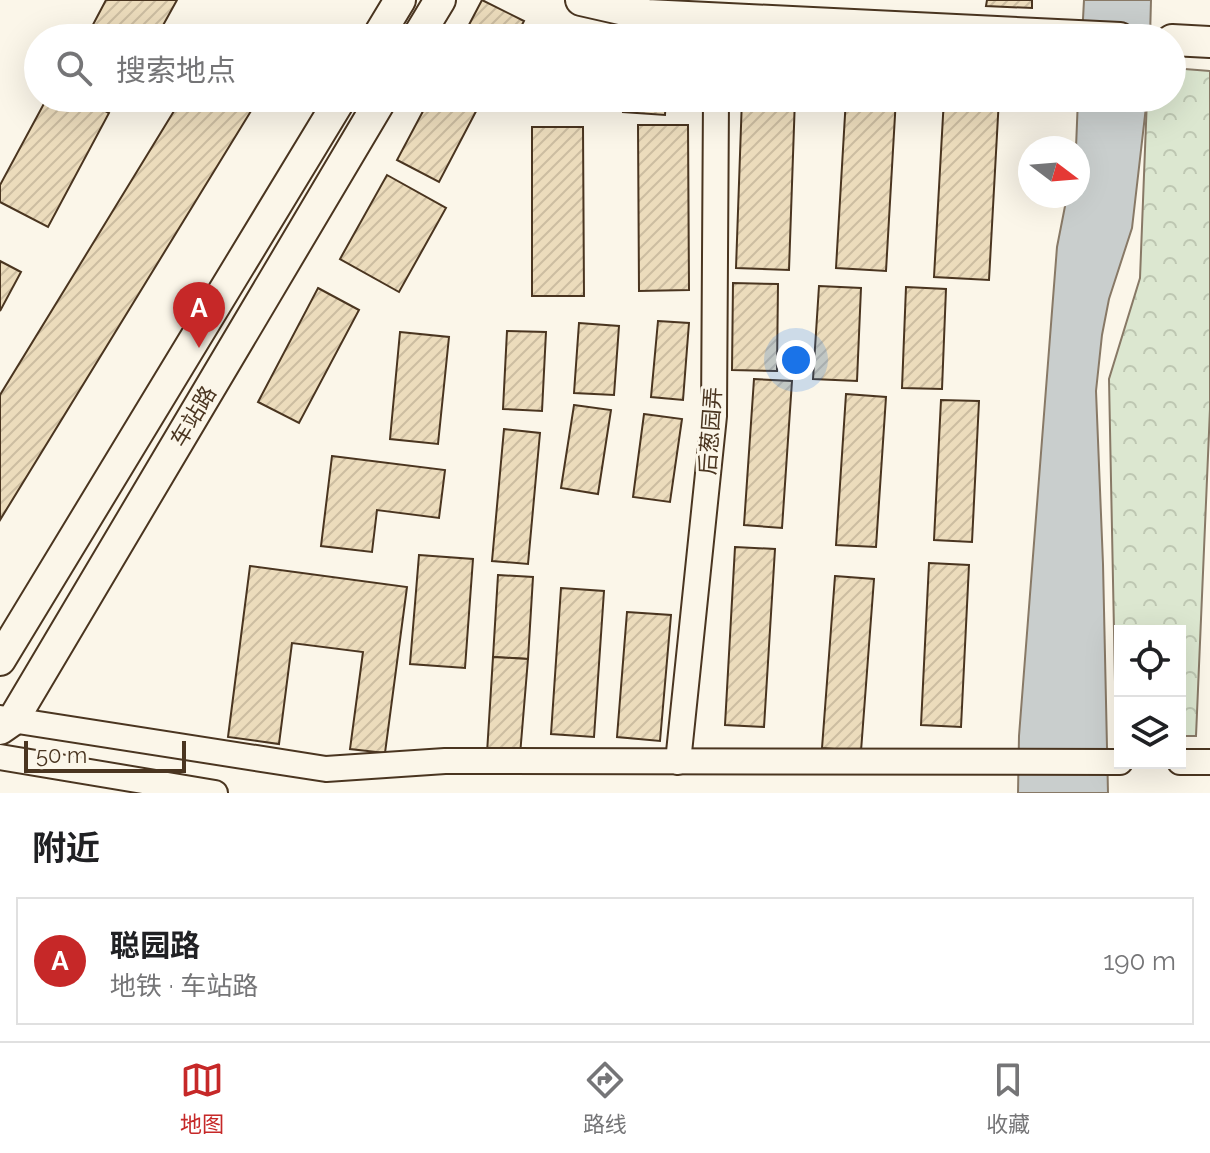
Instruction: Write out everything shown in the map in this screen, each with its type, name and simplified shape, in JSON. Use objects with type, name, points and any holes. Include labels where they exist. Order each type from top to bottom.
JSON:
[{"type":"main road","points":[[385,24],[400,0]]},
{"type":"main road","points":[[425,24],[440,0]]},
{"type":"main road","points":[[581,0],[695,24]]},
{"type":"main road","points":[[1186,41],[1210,42]]},
{"type":"main road","name":"车站路","points":[[0,660],[333,112]]},
{"type":"main road","name":"车站路","points":[[4,723],[374,112]]},
{"type":"street","name":"后葱园弄","points":[[678,762],[714,416],[716,112]]},
{"type":"street","points":[[4,723],[326,769],[445,761],[1114,762]]},
{"type":"street","points":[[0,757],[215,793]]},
{"type":"street","points":[[1186,762],[1210,762]]},
{"type":"green space","points":[[1186,69],[1210,71],[1210,409],[1196,736],[1186,736],[1186,625],[1114,625],[1114,631],[1109,379],[1140,278],[1146,112],[1186,112]]},
{"type":"shaded area","points":[[1084,0],[1151,0],[1150,24],[1083,24]]},
{"type":"shaded area","points":[[1077,112],[1145,112],[1132,228],[1109,299],[1096,391],[1108,793],[1018,793],[1019,736],[1057,247],[1065,208],[1090,208],[1090,136],[1076,136]]},
{"type":"building","points":[[106,0],[177,0],[164,24],[93,24]]},
{"type":"building","points":[[482,0],[524,21],[522,24],[469,24]]},
{"type":"building","points":[[987,0],[1032,0],[1032,8],[986,6]]},
{"type":"building","points":[[39,112],[109,113],[48,227],[0,202],[0,185]]},
{"type":"building","points":[[173,112],[250,112],[0,520],[0,395]]},
{"type":"building","points":[[423,112],[476,112],[439,182],[397,160]]},
{"type":"building","points":[[623,112],[665,112],[665,115]]},
{"type":"building","points":[[742,112],[795,112],[789,270],[736,268]]},
{"type":"building","points":[[845,112],[895,112],[886,271],[836,268]]},
{"type":"building","points":[[943,112],[998,112],[989,280],[934,277]]},
{"type":"building","points":[[638,125],[688,125],[689,290],[639,291]]},
{"type":"building","points":[[532,127],[583,127],[584,296],[532,296]]},
{"type":"building","points":[[387,175],[446,208],[399,292],[340,259]]},
{"type":"building","points":[[0,261],[21,272],[0,311]]},
{"type":"building","points":[[733,283],[778,284],[777,371],[732,370]]},
{"type":"building","points":[[819,286],[861,288],[857,381],[813,379]]},
{"type":"building","points":[[906,287],[946,289],[942,389],[902,388]]},
{"type":"building","points":[[318,288],[359,310],[299,423],[258,402]]},
{"type":"building","points":[[658,321],[689,323],[683,400],[651,397]]},
{"type":"building","points":[[579,323],[619,326],[614,395],[574,393]]},
{"type":"building","points":[[507,331],[546,332],[542,411],[503,409]]},
{"type":"building","points":[[400,332],[449,337],[438,444],[390,439]]},
{"type":"building","points":[[754,379],[792,381],[782,528],[744,525]]},
{"type":"building","points":[[846,394],[886,397],[876,547],[836,545]]},
{"type":"building","points":[[941,400],[979,401],[972,542],[934,540]]},
{"type":"building","points":[[574,405],[611,410],[598,494],[561,488]]},
{"type":"building","points":[[644,414],[682,419],[670,502],[633,497]]},
{"type":"building","points":[[504,429],[540,433],[528,564],[492,561]]},
{"type":"building","points":[[332,456],[445,470],[439,518],[377,510],[372,552],[321,546]]},
{"type":"building","points":[[735,547],[775,549],[764,727],[725,725]]},
{"type":"building","points":[[419,555],[473,559],[465,668],[410,664]]},
{"type":"building","points":[[929,563],[969,565],[961,727],[921,725]]},
{"type":"building","points":[[250,566],[407,587],[385,753],[350,749],[363,652],[292,643],[279,744],[228,737]]},
{"type":"building","points":[[498,575],[533,577],[528,659],[493,657]]},
{"type":"building","points":[[835,576],[874,579],[861,751],[822,748]]},
{"type":"building","points":[[561,588],[604,591],[594,737],[551,734]]},
{"type":"building","points":[[627,612],[671,615],[660,741],[617,737]]},
{"type":"building","points":[[493,657],[528,659],[520,755],[487,753]]},
{"type":"place","name":"聪园路","points":[[199,348]]}]
